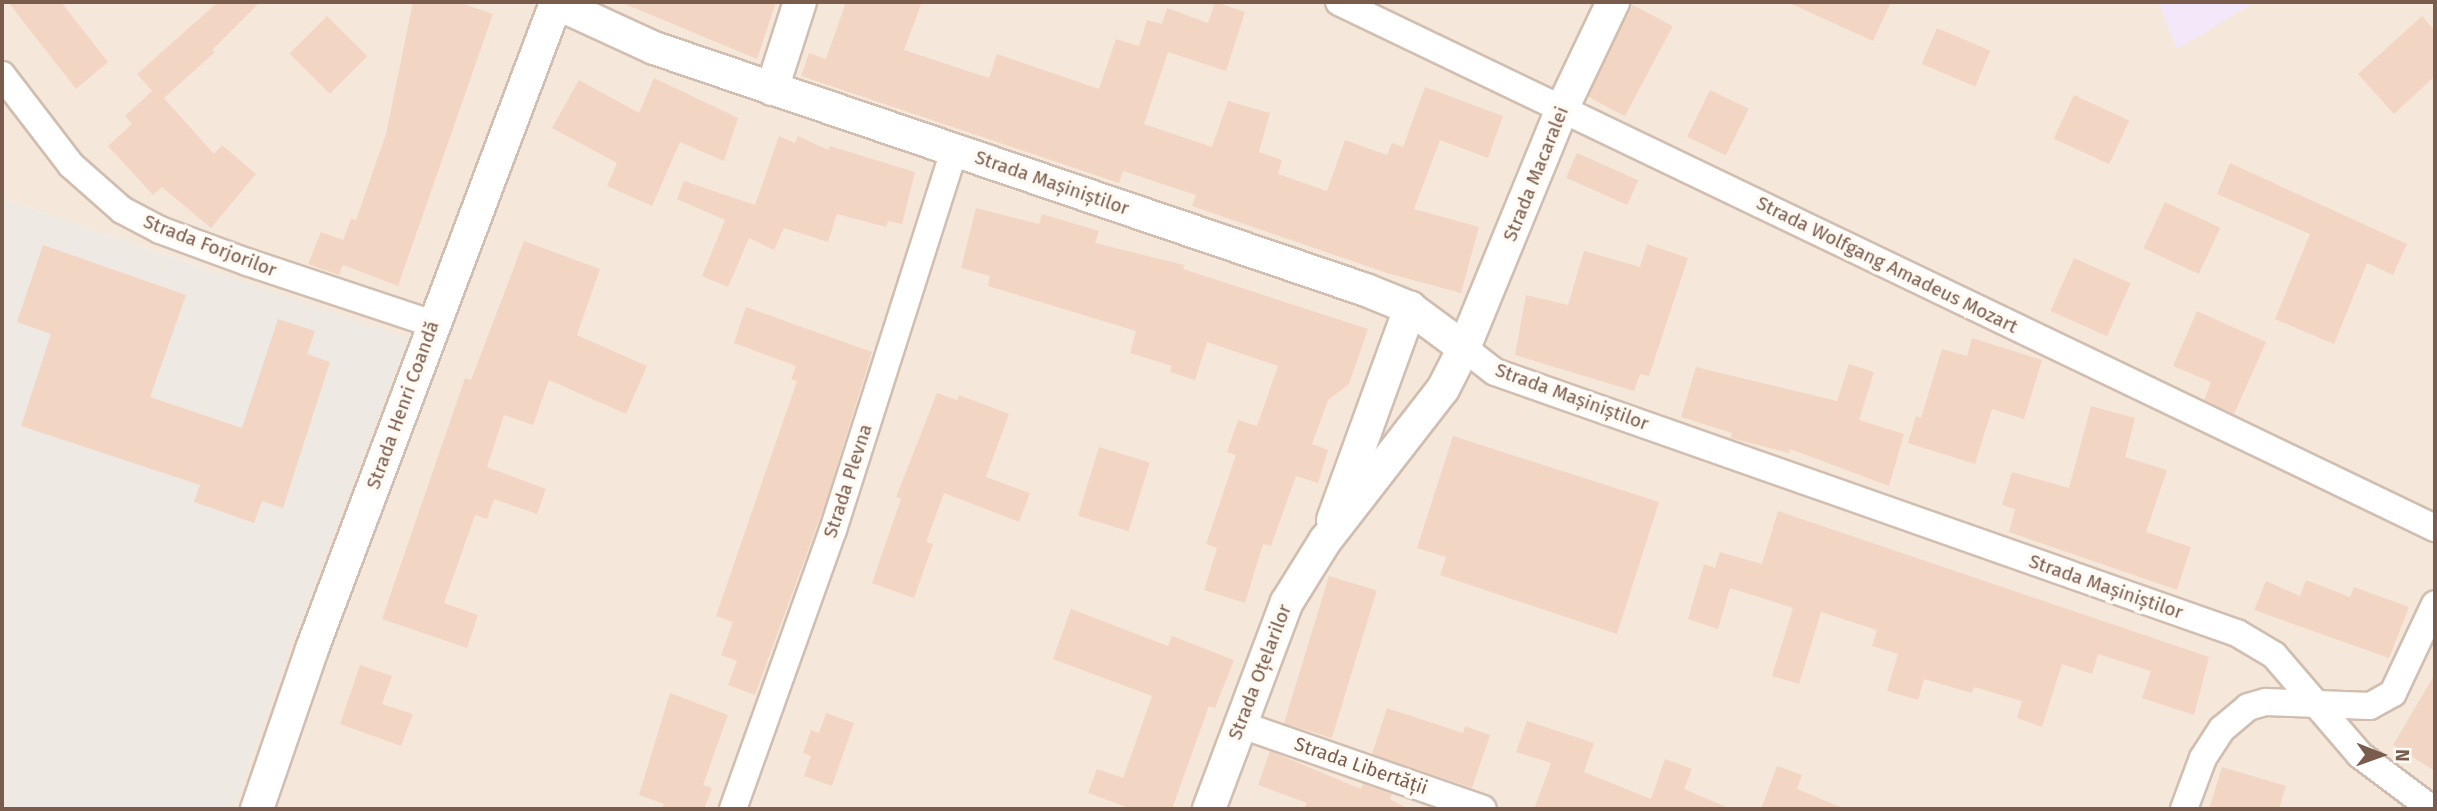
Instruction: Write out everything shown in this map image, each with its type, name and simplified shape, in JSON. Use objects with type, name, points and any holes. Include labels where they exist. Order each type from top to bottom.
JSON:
[{"type":"street","name":"Strada Mașiniștilor","points":[[555,2],[604,28],[772,89],[1410,308],[1495,372],[2237,633],[2274,655],[2360,755],[2432,809]]},
{"type":"street","name":"Strada Henri Coandă","points":[[257,809],[433,324],[555,2]]},
{"type":"street","points":[[772,89],[800,2]]},
{"type":"street","name":"Strada Wolfgang Amadeus Mozart","points":[[1339,2],[2435,528]]},
{"type":"street","name":"Strada Macaralei","points":[[1464,348],[1562,109],[1613,2]]},
{"type":"street","name":"Strada Forjorilor","points":[[2,75],[71,165],[122,210],[160,230],[234,258],[433,324]]},
{"type":"street","name":"Strada Plevna","points":[[733,809],[833,530],[954,150]]},
{"type":"street","name":"Strada Oțelarilor","points":[[1325,541],[1410,308]]},
{"type":"street","name":"Strada Oțelarilor","points":[[1209,809],[1286,602],[1325,541],[1443,388],[1464,348]]},
{"type":"street","points":[[2184,809],[2203,758],[2222,729],[2248,707],[2266,702],[2370,706],[2393,692],[2435,604]]},
{"type":"street","name":"Strada Libertății","points":[[1239,723],[1483,809]]},
{"type":"shaded area","points":[[2,2],[2435,2],[2435,809],[234,809],[284,664],[206,268],[2,198]]},
{"type":"shaded area","points":[[2158,2],[2255,2],[2177,49]]},
{"type":"shaded area","points":[[2,198],[408,338],[284,664],[234,809],[2,809]]},
{"type":"building","points":[[8,2],[61,2],[108,62],[76,89]]},
{"type":"building","points":[[218,2],[260,2],[212,50],[215,52],[164,98],[214,154],[222,145],[256,174],[211,228],[162,187],[153,195],[108,146],[132,124],[125,116],[152,91],[137,74]]},
{"type":"building","points":[[413,2],[458,2],[493,14],[398,286],[343,265],[339,275],[308,264],[321,232],[343,240],[351,219],[356,220],[386,134]]},
{"type":"building","points":[[620,2],[776,2],[757,59]]},
{"type":"building","points":[[846,2],[922,2],[904,50],[989,78],[997,54],[1099,89],[1116,39],[1139,46],[1147,20],[1162,24],[1167,8],[1208,23],[1215,2],[1245,12],[1226,71],[1168,52],[1144,124],[1212,147],[1228,101],[1270,113],[1259,152],[1282,160],[1278,174],[1327,191],[1345,140],[1387,155],[1392,143],[1403,147],[1425,87],[1503,116],[1488,158],[1440,140],[1414,209],[1479,227],[1461,293],[1387,273],[1192,206],[1196,195],[1123,171],[1119,183],[801,76],[809,53],[826,59]]},
{"type":"building","points":[[1787,2],[1891,2],[1873,41]]},
{"type":"building","points":[[1633,5],[1673,26],[1625,116],[1585,95]]},
{"type":"building","points":[[327,16],[367,56],[330,94],[290,53]]},
{"type":"building","points":[[2422,16],[2435,31],[2435,76],[2394,114],[2358,74]]},
{"type":"building","points":[[1937,28],[1990,51],[1975,87],[1922,64]]},
{"type":"building","points":[[654,78],[738,118],[724,161],[680,142],[652,206],[607,186],[617,163],[552,128],[579,80],[639,113]]},
{"type":"building","points":[[1710,90],[1749,109],[1726,156],[1687,137]]},
{"type":"building","points":[[2074,95],[2129,121],[2109,164],[2054,139]]},
{"type":"building","points":[[779,136],[795,143],[798,136],[828,150],[830,146],[915,172],[902,224],[888,221],[886,227],[837,214],[828,242],[784,228],[774,250],[749,238],[728,287],[702,276],[725,220],[677,199],[684,181],[755,205]]},
{"type":"building","points":[[1577,153],[1638,180],[1627,205],[1566,178]]},
{"type":"building","points":[[2230,163],[2407,244],[2393,275],[2367,263],[2334,344],[2275,319],[2310,234],[2217,194]]},
{"type":"building","points":[[2165,202],[2220,228],[2199,274],[2143,248]]},
{"type":"building","points":[[976,208],[1039,224],[1042,214],[1099,231],[1095,243],[1184,265],[1183,269],[1368,329],[1349,384],[1328,400],[1312,444],[1328,450],[1318,483],[1296,476],[1271,546],[1263,544],[1245,603],[1204,590],[1217,548],[1206,544],[1236,455],[1227,452],[1238,420],[1257,426],[1278,366],[1207,342],[1195,380],[1170,372],[1172,366],[1130,353],[1136,331],[988,286],[990,276],[961,268]]},
{"type":"building","points":[[524,241],[600,269],[577,335],[647,366],[626,414],[549,380],[533,425],[504,415],[487,467],[546,489],[537,514],[494,499],[487,519],[475,515],[444,603],[478,615],[467,648],[382,619],[465,378],[471,380]]},
{"type":"building","points":[[1647,244],[1688,258],[1649,376],[1640,374],[1634,391],[1515,355],[1526,295],[1568,305],[1584,251],[1640,267]]},
{"type":"building","points":[[43,245],[186,295],[150,397],[242,428],[278,319],[315,331],[307,354],[330,362],[283,508],[262,501],[254,523],[194,502],[200,485],[21,426],[51,334],[17,322]]},
{"type":"building","points":[[2074,258],[2131,283],[2107,336],[2050,311]]},
{"type":"building","points":[[746,307],[872,352],[826,501],[755,695],[728,685],[737,661],[721,655],[733,622],[716,616],[797,381],[791,379],[796,366],[734,343]]},
{"type":"building","points":[[2197,311],[2266,342],[2234,414],[2204,400],[2211,382],[2173,366]]},
{"type":"building","points":[[1972,338],[2042,360],[2024,419],[1992,409],[1975,464],[1908,443],[1916,416],[1921,418],[1942,349],[1967,356]]},
{"type":"building","points":[[1849,364],[1874,372],[1859,420],[1904,434],[1889,486],[1790,449],[1789,453],[1731,438],[1732,433],[1681,417],[1696,367],[1837,401]]},
{"type":"building","points":[[937,393],[957,400],[959,395],[1009,414],[986,477],[1030,493],[1019,522],[944,493],[926,542],[933,544],[914,598],[872,583],[901,499],[896,497]]},
{"type":"building","points":[[2091,406],[2135,418],[2125,457],[2167,470],[2146,532],[2191,547],[2177,590],[2009,532],[2015,509],[2002,505],[2012,472],[2069,488]]},
{"type":"building","points":[[1453,436],[1659,502],[1617,634],[1440,575],[1446,557],[1417,548]]},
{"type":"building","points":[[1099,447],[1150,462],[1129,531],[1078,516]]},
{"type":"building","points":[[1778,511],[2209,657],[2194,715],[2142,698],[2151,671],[2098,654],[2092,674],[2062,664],[2042,727],[2017,718],[2022,701],[1974,687],[1972,693],[1924,679],[1918,700],[1887,691],[1898,654],[1872,646],[1877,630],[1821,612],[1799,684],[1772,676],[1793,608],[1730,588],[1718,629],[1688,619],[1704,564],[1715,568],[1720,552],[1762,564]]},
{"type":"building","points":[[1329,576],[1377,591],[1332,738],[1284,723]]},
{"type":"building","points":[[2306,580],[2350,597],[2354,587],[2409,607],[2389,658],[2254,610],[2266,581],[2300,596]]},
{"type":"building","points":[[1071,609],[1168,646],[1172,636],[1234,660],[1215,708],[1209,706],[1172,809],[1132,809],[1088,793],[1097,769],[1123,778],[1152,696],[1053,659]]},
{"type":"building","points":[[360,665],[392,676],[382,704],[413,714],[401,746],[340,724]]},
{"type":"building","points":[[2435,674],[2435,771],[2393,745]]},
{"type":"building","points":[[670,693],[728,715],[703,785],[712,788],[704,809],[662,809],[664,804],[639,795]]},
{"type":"building","points":[[1387,708],[1463,733],[1465,726],[1490,735],[1472,788],[1372,754]]},
{"type":"building","points":[[826,713],[854,723],[832,786],[804,776],[811,756],[803,753],[811,730],[819,733]]},
{"type":"building","points":[[1527,721],[1594,743],[1584,772],[1651,799],[1665,759],[1692,769],[1684,789],[1731,809],[1534,809],[1551,763],[1516,752]]},
{"type":"building","points":[[1270,751],[1361,789],[1363,784],[1392,794],[1390,799],[1408,809],[1304,809],[1307,803],[1258,785]]},
{"type":"building","points":[[1777,766],[1802,775],[1797,789],[1845,809],[1761,809]]},
{"type":"building","points":[[2222,767],[2286,786],[2279,809],[2209,809]]}]
